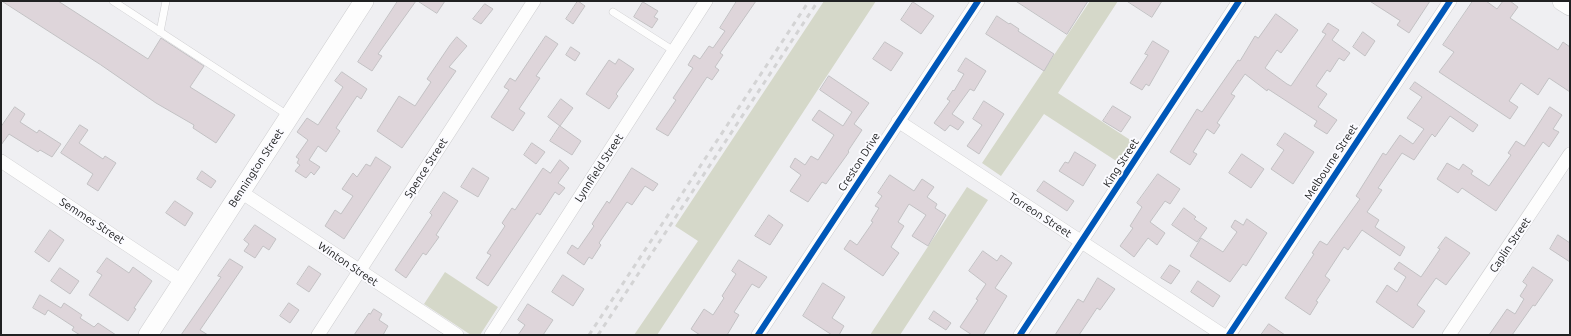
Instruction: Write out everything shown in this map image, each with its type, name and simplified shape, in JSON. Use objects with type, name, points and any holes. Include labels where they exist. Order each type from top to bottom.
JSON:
[{"type":"street","name":"Bennington Street","points":[[148,335],[364,1]]},
{"type":"street","name":"Spence Street","points":[[318,335],[534,1]]},
{"type":"street","name":"Lynnfield Street","points":[[491,335],[706,1]]},
{"type":"street","name":"Creston Drive","points":[[758,335],[978,1]]},
{"type":"street","name":"King Street","points":[[1020,335],[1239,1]]},
{"type":"street","name":"Melbourne Street","points":[[1229,335],[1450,1]]},
{"type":"street","points":[[1562,1],[1570,6]]},
{"type":"street","name":"Torreon Street","points":[[898,121],[1223,335]]},
{"type":"street","name":"Caplin Street","points":[[1449,335],[1570,154]]},
{"type":"street","name":"Semmes Street","points":[[1,161],[183,282]]},
{"type":"street","name":"Winton Street","points":[[241,192],[359,272],[457,335]]},
{"type":"lane","points":[[113,1],[289,117]]},
{"type":"lane","points":[[160,32],[166,1]]},
{"type":"lane","points":[[613,12],[674,52]]},
{"type":"shaded area","points":[[824,1],[876,1],[657,335],[634,335],[698,241],[675,226]]},
{"type":"shaded area","points":[[1090,1],[1118,1],[1058,93],[1138,145],[1124,166],[1044,114],[1001,176],[982,163]]},
{"type":"shaded area","points":[[967,187],[988,200],[900,335],[870,335]]},
{"type":"shaded area","points":[[445,272],[498,307],[480,335],[471,335],[424,304]]},
{"type":"building","points":[[2,1],[58,1],[148,59],[161,38],[204,66],[190,87],[235,115],[216,143],[193,128],[194,125],[156,103],[101,65]]},
{"type":"building","points":[[398,1],[416,1],[378,54],[382,56],[372,71],[358,62]]},
{"type":"building","points":[[418,1],[445,1],[437,13]]},
{"type":"building","points":[[578,1],[585,6],[573,24],[566,19]]},
{"type":"building","points":[[737,1],[756,1],[720,53],[723,55],[715,67],[719,70],[712,80],[707,77],[668,136],[656,129],[676,100],[673,98],[693,68],[688,65],[694,55],[700,59],[709,46],[713,48],[725,31],[720,28]]},
{"type":"building","points":[[1016,1],[1088,1],[1067,34]]},
{"type":"building","points":[[1127,1],[1162,1],[1152,17]]},
{"type":"building","points":[[1370,1],[1430,1],[1409,33],[1397,25],[1400,21]]},
{"type":"building","points":[[1473,1],[1486,1],[1497,9],[1503,1],[1510,1],[1518,7],[1510,18],[1558,50],[1563,42],[1570,47],[1570,92],[1549,78],[1538,95],[1521,83],[1509,101],[1518,107],[1510,119],[1439,72],[1454,52],[1443,45]]},
{"type":"building","points":[[643,2],[658,11],[654,17],[658,19],[652,28],[634,17]]},
{"type":"building","points":[[913,2],[934,16],[921,34],[901,20]]},
{"type":"building","points":[[485,4],[493,9],[481,24],[473,19]]},
{"type":"building","points":[[1276,14],[1298,30],[1281,53],[1277,50],[1265,68],[1287,84],[1291,86],[1326,34],[1322,32],[1328,23],[1339,30],[1332,40],[1350,53],[1344,61],[1339,58],[1330,72],[1327,70],[1316,86],[1327,94],[1318,107],[1337,120],[1327,134],[1314,126],[1317,121],[1268,89],[1267,91],[1245,74],[1231,94],[1235,96],[1217,123],[1220,125],[1214,134],[1207,129],[1193,152],[1197,154],[1190,165],[1170,152],[1197,109],[1202,112],[1238,60],[1240,61],[1255,36],[1258,38]]},
{"type":"building","points":[[997,16],[1019,29],[1018,31],[1054,54],[1044,71],[986,34]]},
{"type":"building","points":[[1363,32],[1375,41],[1365,56],[1353,47]]},
{"type":"building","points":[[546,36],[558,44],[536,76],[540,78],[519,109],[525,113],[513,131],[491,117],[509,90],[504,87],[510,78],[515,81]]},
{"type":"building","points":[[457,37],[467,46],[449,67],[456,71],[402,148],[377,131],[399,96],[415,106],[431,82],[427,79]]},
{"type":"building","points":[[1153,41],[1169,51],[1149,86],[1146,84],[1142,90],[1130,83],[1148,55],[1145,54]]},
{"type":"building","points":[[885,42],[903,53],[891,71],[873,59]]},
{"type":"building","points":[[571,47],[580,53],[575,61],[566,55]]},
{"type":"building","points":[[966,58],[986,71],[974,91],[970,89],[952,114],[964,122],[958,130],[950,125],[945,131],[934,123],[950,101],[947,99],[953,90],[954,91],[964,74],[958,71]]},
{"type":"building","points":[[619,59],[634,69],[616,94],[618,96],[609,109],[586,94],[609,60],[615,64]]},
{"type":"building","points":[[342,72],[367,89],[361,99],[357,96],[336,128],[340,131],[326,152],[318,146],[309,160],[320,167],[314,175],[311,172],[306,178],[295,171],[300,165],[297,163],[299,159],[296,157],[308,140],[297,132],[307,118],[318,125],[343,87],[335,81]]},
{"type":"building","points":[[829,76],[869,103],[854,124],[862,130],[848,151],[849,152],[826,184],[822,182],[808,202],[790,191],[801,175],[790,167],[795,158],[805,165],[811,156],[818,160],[834,135],[812,120],[819,110],[843,126],[852,112],[820,90]]},
{"type":"building","points":[[1415,82],[1478,125],[1473,132],[1450,116],[1435,137],[1432,134],[1414,160],[1402,153],[1378,188],[1382,190],[1367,212],[1379,220],[1375,227],[1405,247],[1400,256],[1362,230],[1348,250],[1344,247],[1325,276],[1330,280],[1316,301],[1318,302],[1310,315],[1285,298],[1314,254],[1312,253],[1320,241],[1327,245],[1360,199],[1356,196],[1383,153],[1386,155],[1400,135],[1413,144],[1424,129],[1407,118],[1422,97],[1410,89]]},
{"type":"building","points":[[561,99],[573,108],[560,126],[548,117]]},
{"type":"building","points":[[984,101],[1004,114],[979,154],[967,146],[982,125],[973,119]]},
{"type":"building","points":[[1113,106],[1131,117],[1121,132],[1103,121]]},
{"type":"building","points":[[15,107],[25,114],[20,122],[37,133],[39,130],[61,144],[52,157],[40,150],[38,152],[9,134],[1,145],[1,127]]},
{"type":"building","points":[[1550,107],[1562,115],[1553,129],[1559,132],[1549,147],[1543,142],[1496,211],[1462,188],[1458,193],[1437,179],[1447,163],[1459,170],[1463,164],[1473,171],[1471,174],[1489,186],[1511,155],[1508,153],[1516,141],[1524,146]]},
{"type":"building","points":[[80,125],[88,130],[79,143],[103,159],[105,156],[116,163],[98,191],[87,184],[93,174],[61,153]]},
{"type":"building","points":[[560,126],[581,141],[572,155],[550,141]]},
{"type":"building","points":[[1285,133],[1314,152],[1293,184],[1271,169],[1284,150],[1277,145]]},
{"type":"building","points":[[532,143],[545,152],[536,164],[524,155]]},
{"type":"building","points":[[1075,152],[1096,165],[1083,186],[1059,171],[1065,162],[1068,163]]},
{"type":"building","points":[[1242,154],[1264,169],[1251,188],[1229,173]]},
{"type":"building","points":[[376,157],[391,167],[344,239],[325,226],[335,210],[341,214],[353,196],[342,189],[353,173],[357,177],[366,164],[370,166]]},
{"type":"building","points":[[560,160],[569,168],[558,183],[565,188],[559,195],[555,192],[540,215],[537,213],[488,286],[476,278],[491,255],[487,253],[505,226],[502,223],[512,208],[515,210],[543,168],[550,173]]},
{"type":"building","points":[[473,168],[489,178],[478,197],[461,187]]},
{"type":"building","points":[[632,168],[658,184],[653,191],[645,186],[632,205],[627,202],[599,243],[601,245],[592,259],[589,257],[584,265],[567,253],[572,245],[578,249],[594,226],[592,224],[607,201],[609,203]]},
{"type":"building","points":[[202,171],[216,181],[211,188],[197,179]]},
{"type":"building","points":[[1158,174],[1180,189],[1170,204],[1165,201],[1150,222],[1165,233],[1157,245],[1148,238],[1134,257],[1120,246],[1133,228],[1130,226],[1142,207],[1137,203]]},
{"type":"building","points":[[890,175],[914,191],[922,179],[934,187],[927,197],[937,204],[935,208],[946,215],[928,246],[912,236],[926,215],[909,204],[898,222],[904,226],[891,247],[899,253],[883,276],[844,249],[850,240],[857,245],[873,222],[871,221],[879,208],[875,206],[882,196],[878,193]]},
{"type":"building","points":[[1044,181],[1074,201],[1067,211],[1037,191]]},
{"type":"building","points":[[444,192],[458,201],[436,235],[439,237],[426,255],[423,253],[406,278],[395,270],[432,215],[430,213]]},
{"type":"building","points":[[175,201],[193,213],[185,226],[166,213]]},
{"type":"building","points":[[1184,208],[1196,217],[1194,219],[1207,228],[1197,242],[1172,225]]},
{"type":"building","points":[[769,215],[783,225],[770,245],[755,236]]},
{"type":"building","points":[[1247,219],[1267,233],[1246,266],[1243,264],[1230,282],[1190,256],[1201,238],[1223,252],[1237,232],[1231,227],[1235,220],[1243,225]]},
{"type":"building","points":[[255,225],[276,239],[269,250],[263,246],[255,258],[244,251],[249,244],[244,240]]},
{"type":"building","points":[[50,230],[64,240],[49,262],[35,252]]},
{"type":"building","points":[[1558,235],[1570,243],[1570,262],[1550,249]]},
{"type":"building","points":[[1446,237],[1470,253],[1446,285],[1436,278],[1417,305],[1425,311],[1413,328],[1376,302],[1387,285],[1397,292],[1406,277],[1394,269],[1399,262],[1421,277],[1440,249],[1438,248]]},
{"type":"building","points":[[983,251],[997,261],[1001,255],[1012,263],[995,288],[1007,296],[983,335],[972,335],[960,327],[978,300],[976,299],[986,284],[969,271]]},
{"type":"building","points":[[107,258],[129,273],[133,267],[152,281],[134,308],[136,309],[128,321],[89,295],[102,275],[97,272]]},
{"type":"building","points":[[230,259],[243,267],[200,330],[208,335],[181,335],[221,277],[218,276]]},
{"type":"building","points":[[739,260],[767,277],[759,288],[752,284],[734,312],[739,315],[727,335],[700,335],[691,329],[704,309],[713,315],[724,298],[722,296],[736,274],[732,271]]},
{"type":"building","points":[[1170,265],[1180,271],[1171,284],[1161,278]]},
{"type":"building","points":[[309,266],[321,274],[309,292],[297,284]]},
{"type":"building","points":[[1533,267],[1553,280],[1512,335],[1489,335],[1507,309],[1515,314],[1524,299],[1520,296],[1527,285],[1523,282]]},
{"type":"building","points":[[60,268],[79,281],[70,294],[51,281]]},
{"type":"building","points":[[563,275],[584,289],[573,306],[552,292]]},
{"type":"building","points":[[1098,278],[1115,289],[1100,310],[1097,308],[1079,335],[1055,335],[1078,299],[1083,302]]},
{"type":"building","points":[[1198,281],[1220,296],[1213,307],[1191,292]]},
{"type":"building","points":[[823,283],[845,297],[832,318],[844,326],[839,335],[832,335],[803,316]]},
{"type":"building","points":[[40,295],[61,308],[64,303],[82,315],[80,318],[94,327],[98,323],[116,335],[80,335],[72,330],[74,327],[48,310],[45,315],[33,308]]},
{"type":"building","points":[[289,303],[299,310],[290,323],[280,316]]},
{"type":"building","points":[[528,304],[553,320],[543,335],[518,335],[525,325],[518,320]]},
{"type":"building","points":[[374,309],[382,314],[379,320],[388,326],[383,335],[354,335],[369,313],[370,314]]},
{"type":"building","points":[[934,311],[951,323],[946,330],[929,319]]},
{"type":"building","points":[[1269,324],[1285,335],[1261,335]]},
{"type":"railway","points":[[589,335],[809,1]]},
{"type":"railway","points":[[598,335],[818,1]]},
{"type":"cycle path","points":[[758,335],[978,1]]},
{"type":"cycle path","points":[[1020,335],[1239,1]]},
{"type":"cycle path","points":[[1229,335],[1450,1]]}]
